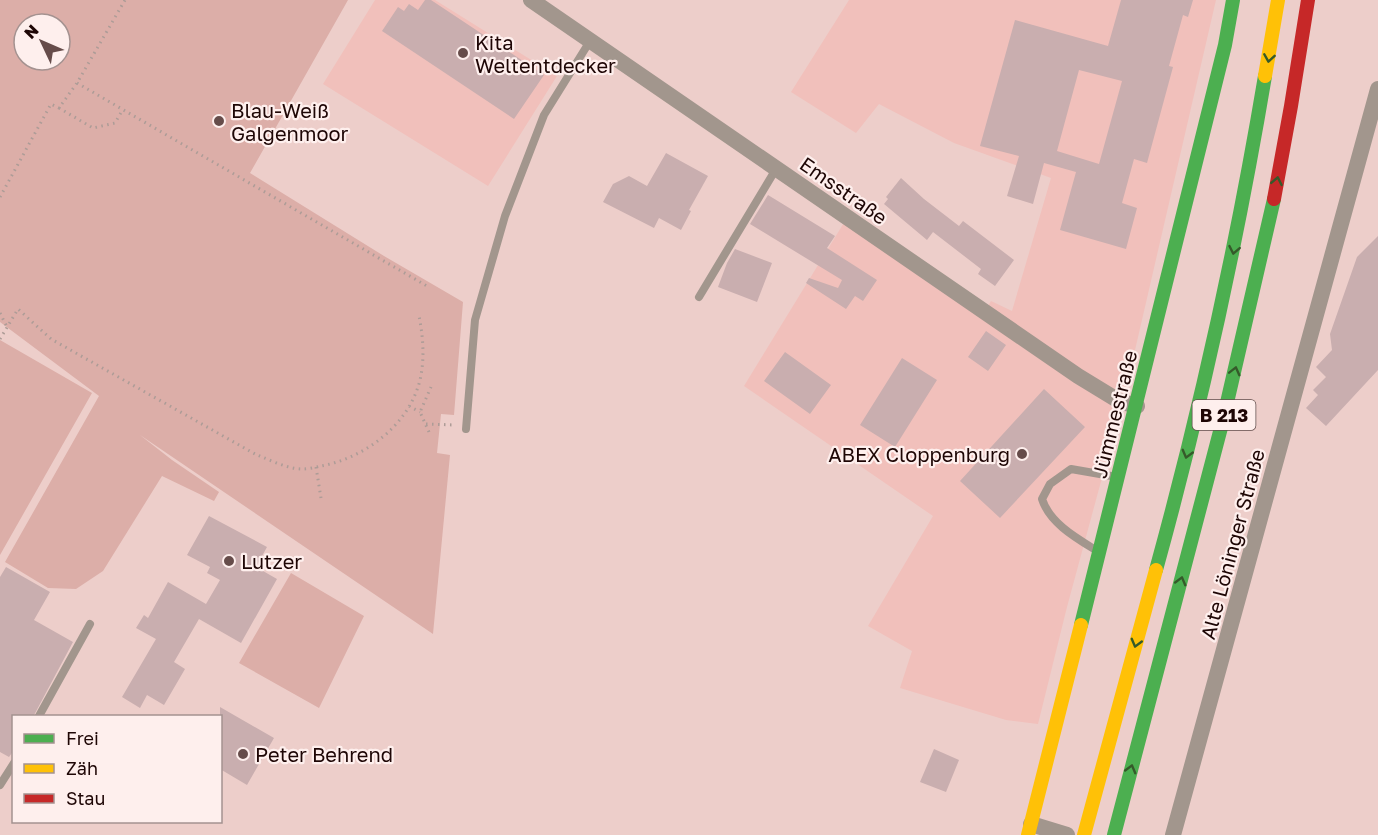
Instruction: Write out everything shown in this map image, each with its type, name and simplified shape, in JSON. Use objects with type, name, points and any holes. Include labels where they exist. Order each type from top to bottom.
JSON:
[{"type":"main road","name":"Jümmestraße","points":[[1029,829],[1137,406],[1225,45],[1233,0]]},
{"type":"main road","name":"B 213","points":[[1084,835],[1190,443],[1225,295],[1255,140],[1278,0]]},
{"type":"main road","name":"B 213","points":[[1115,830],[1215,452],[1264,251],[1297,78],[1308,0]]},
{"type":"street","name":"Emsstraße","points":[[531,0],[1078,376],[1119,401],[1137,406]]},
{"type":"street","name":"Alte Löninger Straße","points":[[1173,835],[1378,90]]},
{"type":"street","points":[[1029,829],[1067,835]]},
{"type":"lane","points":[[466,427],[475,320],[505,216],[544,115],[590,41]]},
{"type":"lane","points":[[699,297],[776,169]]},
{"type":"lane","points":[[1100,552],[1074,537],[1046,512],[1042,499],[1050,484],[1071,469],[1119,478]]},
{"type":"lane","points":[[40,715],[90,624]]},
{"type":"lane","points":[[0,784],[12,766]]},
{"type":"path","points":[[59,108],[77,83],[124,0]]},
{"type":"path","points":[[77,83],[427,286]]},
{"type":"path","points":[[0,196],[51,104],[93,128],[115,123],[123,110]]},
{"type":"path","points":[[0,339],[18,309],[51,339],[255,454],[280,464],[303,469],[350,458],[367,449],[400,419],[409,406],[420,381],[423,334],[419,316]]},
{"type":"path","points":[[0,313],[7,327]]},
{"type":"path","points":[[420,412],[430,387]]},
{"type":"path","points":[[409,406],[420,412],[429,432]]},
{"type":"path","points":[[425,424],[466,427]]},
{"type":"path","points":[[316,467],[321,498]]},
{"type":"shaded area","points":[[0,0],[348,0],[250,173],[463,302],[454,415],[441,414],[437,453],[450,455],[433,634],[140,435],[219,492],[214,501],[162,476],[103,571],[76,589],[48,588],[5,562],[99,396],[0,322]]},
{"type":"shaded area","points":[[375,0],[435,0],[557,76],[488,186],[323,84]]},
{"type":"shaded area","points":[[849,0],[1216,0],[1126,389],[1038,724],[1006,720],[900,688],[912,651],[868,626],[933,516],[744,386],[845,221],[982,316],[991,301],[1012,311],[1051,178],[954,143],[879,104],[856,133],[791,92]]},
{"type":"shaded area","points":[[0,340],[92,393],[0,555]]},
{"type":"shaded area","points":[[291,573],[364,616],[319,708],[239,663]]},
{"type":"building","name":"Kita Weltentdecker","points":[[425,0],[431,0],[544,75],[514,119],[382,31],[398,7],[404,11],[409,4],[418,10]]},
{"type":"building","points":[[1121,0],[1193,0],[1188,17],[1183,15],[1169,66],[1173,67],[1147,163],[1134,159],[1122,203],[1137,208],[1126,249],[1060,230],[1076,172],[1044,163],[1033,204],[1007,196],[1019,156],[980,146],[1015,20],[1108,46]],"holes":[[[1079,70],[1122,81],[1099,164],[1057,151]]]},
{"type":"building","points":[[666,153],[708,176],[681,230],[659,218],[654,228],[603,202],[613,184],[629,176],[647,186]]},
{"type":"building","points":[[901,178],[959,226],[963,221],[1014,260],[995,286],[978,274],[981,269],[933,232],[927,240],[884,204],[888,199],[886,197]]},
{"type":"building","points":[[768,195],[835,236],[827,248],[877,280],[863,301],[855,296],[846,309],[806,283],[809,278],[838,288],[842,280],[750,224]]},
{"type":"building","points":[[1378,236],[1378,370],[1326,426],[1306,408],[1318,395],[1313,390],[1326,377],[1316,367],[1332,350],[1330,334],[1357,257]]},
{"type":"building","points":[[735,249],[772,263],[757,302],[718,287]]},
{"type":"building","points":[[986,331],[1006,345],[988,371],[968,357]]},
{"type":"building","points":[[785,352],[831,385],[810,414],[764,381]]},
{"type":"building","points":[[902,358],[937,380],[895,447],[860,425]]},
{"type":"building","name":"ABEX Cloppenburg","points":[[1044,389],[1085,427],[1000,518],[960,481]]},
{"type":"building","points":[[209,516],[267,547],[256,567],[277,579],[241,643],[199,619],[174,662],[185,669],[164,705],[147,695],[140,708],[122,697],[156,639],[136,628],[144,615],[148,618],[168,582],[206,604],[220,580],[207,573],[210,567],[187,555]]},
{"type":"building","points":[[6,567],[50,592],[34,620],[73,642],[34,715],[12,715],[12,753],[9,757],[0,752],[0,577]]},
{"type":"building","name":"Peter Behrend","points":[[220,707],[274,738],[247,785],[222,770],[222,715],[220,715]]},
{"type":"building","points":[[934,749],[959,760],[946,792],[920,782]]},
{"type":"traffic: fast","points":[[1081,625],[1225,45],[1233,0]]},
{"type":"traffic: fast","points":[[1156,570],[1217,324],[1265,76]]},
{"type":"traffic: fast","points":[[1114,835],[1223,420],[1274,199]]},
{"type":"traffic: slow","points":[[1265,76],[1278,0]]},
{"type":"traffic: slow","points":[[1084,835],[1156,570]]},
{"type":"traffic: slow","points":[[1028,835],[1081,625]]},
{"type":"traffic: jam","points":[[1274,199],[1308,0]]},
{"type":"place","name":"Kita Weltentdecker","points":[[463,53]]},
{"type":"place","name":"Blau-Weiß Galgenmoor","points":[[219,121]]},
{"type":"place","name":"ABEX Cloppenburg","points":[[1022,454]]},
{"type":"place","name":"Lutzer","points":[[229,561]]},
{"type":"place","name":"Peter Behrend","points":[[243,754]]}]
